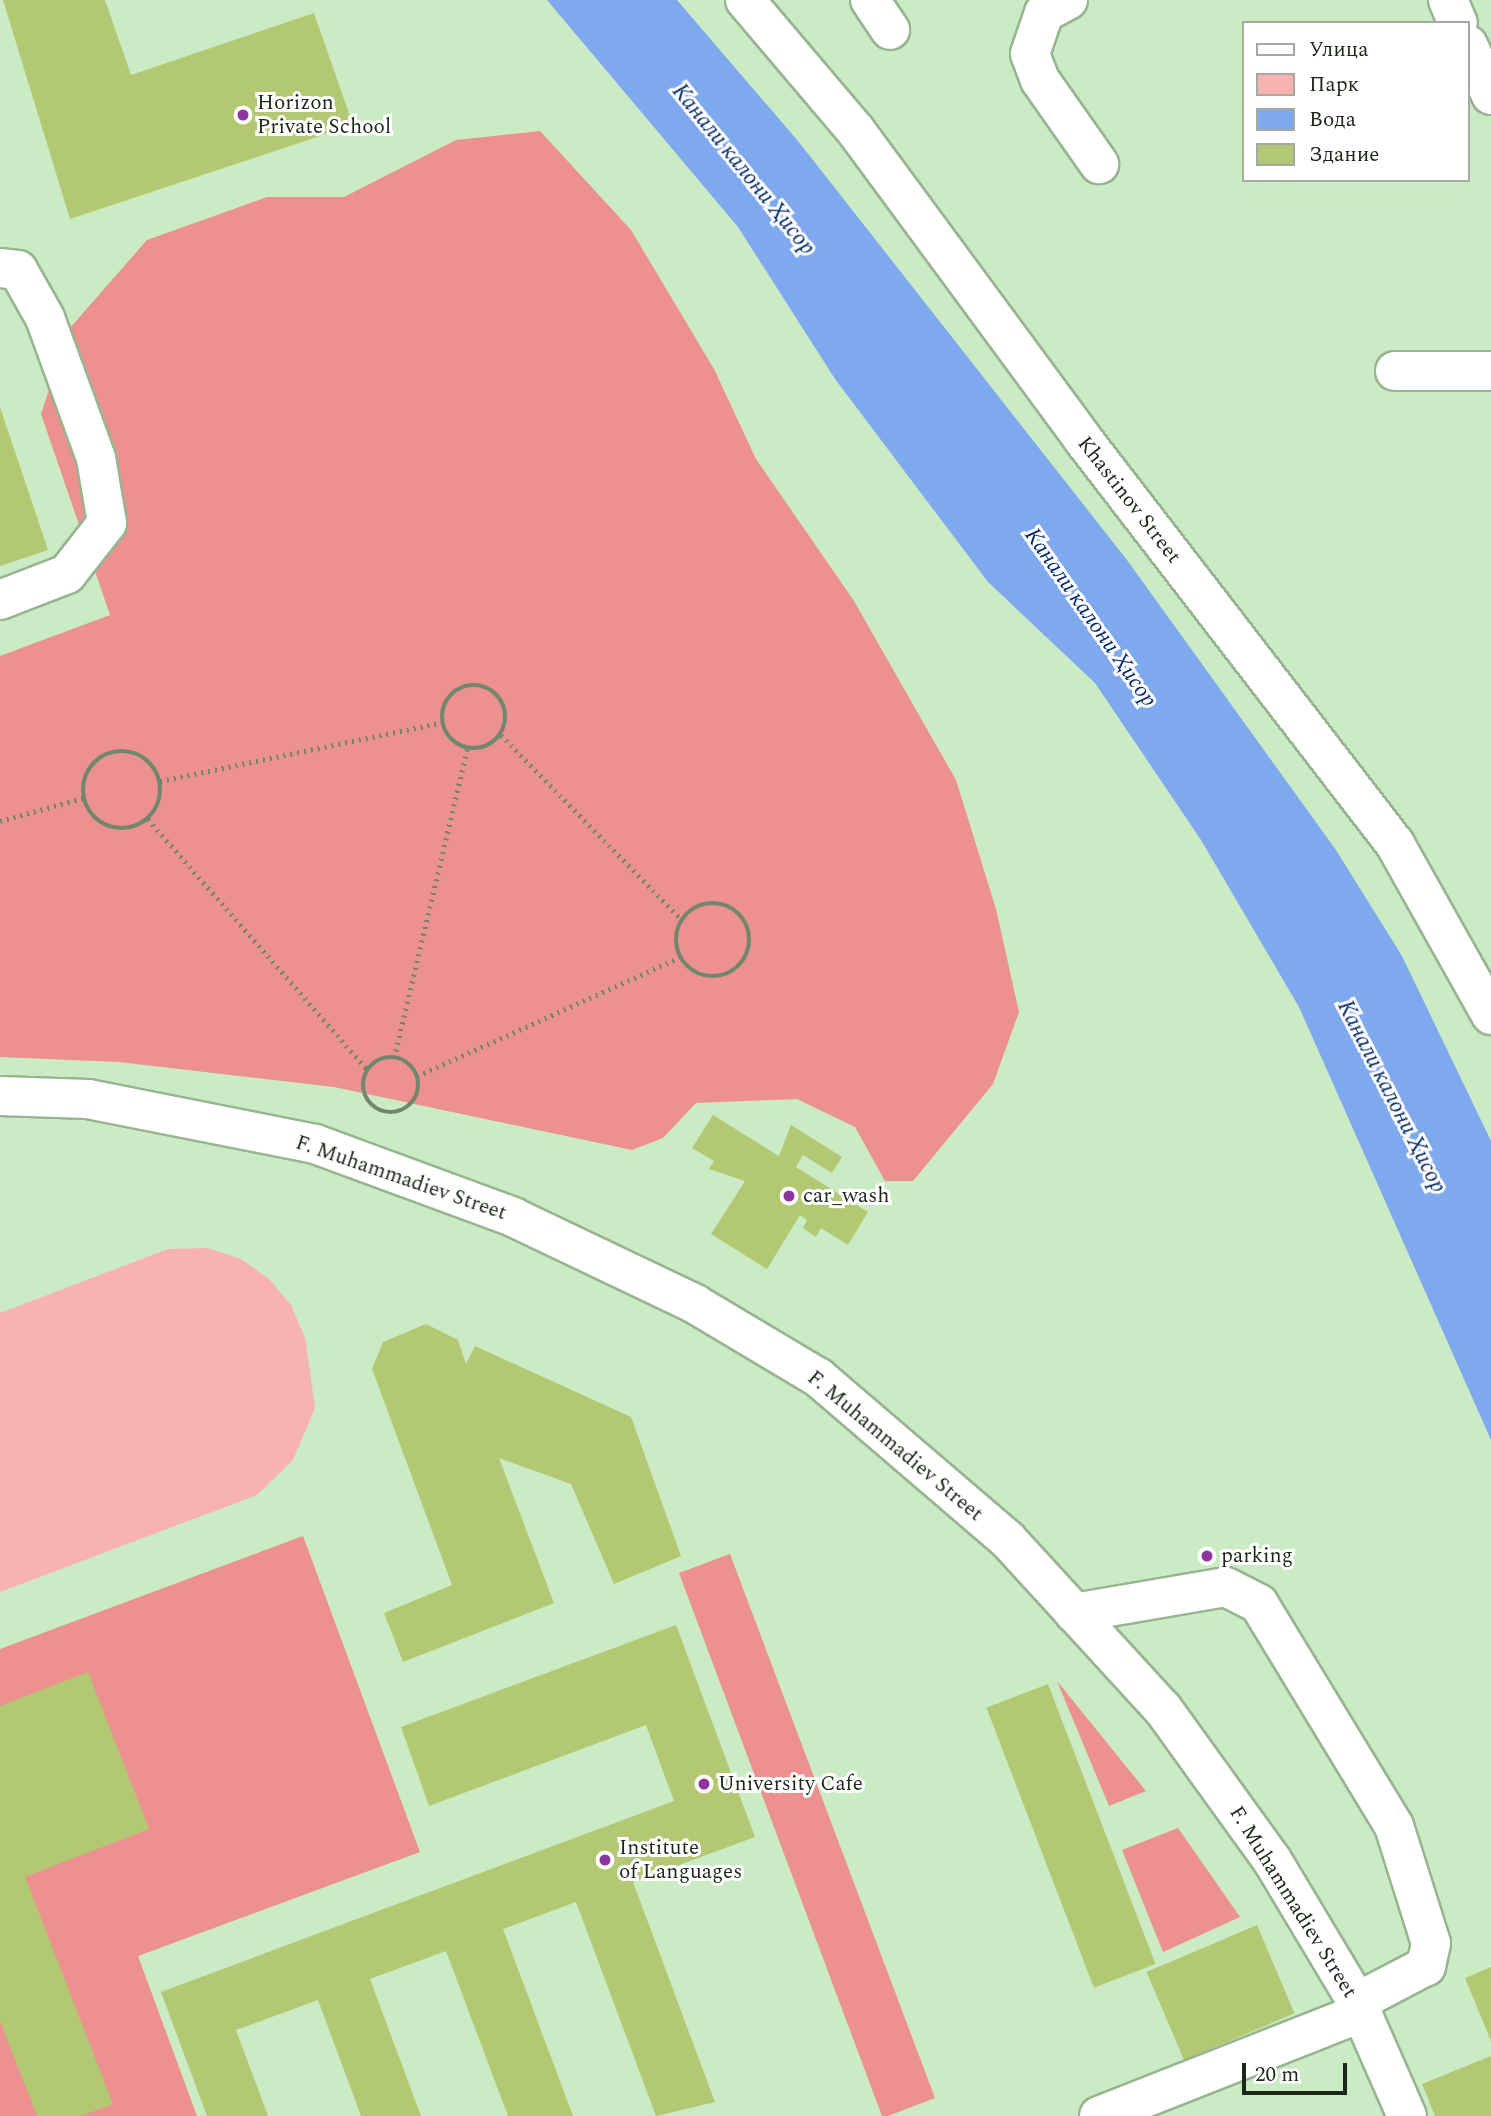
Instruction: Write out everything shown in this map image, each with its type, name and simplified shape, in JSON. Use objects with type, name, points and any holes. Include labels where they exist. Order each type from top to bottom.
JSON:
[{"type":"street","name":"Khastinov Street","points":[[746,0],[856,131],[1082,438],[1395,844],[1491,1015]]},
{"type":"street","points":[[1068,0],[1044,13],[1030,54],[1040,80],[1100,164]]},
{"type":"street","points":[[1448,0],[1457,21]]},
{"type":"street","points":[[1470,49],[1491,95]]},
{"type":"street","points":[[0,268],[18,270],[45,318],[96,458],[107,523],[67,574],[0,600]]},
{"type":"street","points":[[1395,371],[1491,371]]},
{"type":"street","name":"F. Muhammadiev Street","points":[[0,1096],[88,1099],[315,1144],[513,1217],[695,1304],[819,1378],[1007,1539],[1163,1709],[1272,1860],[1360,2007],[1407,2116]]},
{"type":"street","points":[[1074,1613],[1226,1587],[1259,1604],[1394,1826],[1431,1943],[1426,1966],[1360,2007],[1099,2116]]},
{"type":"path","points":[[480,685],[492,690],[506,711],[501,735],[480,749],[467,749],[446,735],[442,723],[455,689],[480,685]]},
{"type":"path","points":[[160,781],[442,723]]},
{"type":"path","points":[[501,735],[683,921]]},
{"type":"path","points":[[394,1058],[467,749]]},
{"type":"path","points":[[148,819],[110,827],[98,821],[83,798],[87,771],[120,750],[145,759],[160,781]]},
{"type":"path","points":[[148,819],[160,781]]},
{"type":"path","points":[[0,821],[83,798]]},
{"type":"path","points":[[148,819],[369,1070],[365,1097],[384,1113],[409,1108],[417,1076],[409,1063],[394,1058],[369,1070]]},
{"type":"path","points":[[725,905],[737,912],[750,937],[741,964],[716,977],[702,975],[680,957],[683,921],[697,907],[725,905]]},
{"type":"path","points":[[417,1076],[680,957]]},
{"type":"green space","points":[[208,1248],[241,1259],[269,1279],[291,1305],[305,1338],[315,1408],[293,1460],[257,1495],[0,1592],[0,1313],[168,1249]]},
{"type":"shaded area","points":[[540,131],[631,230],[714,369],[756,459],[854,601],[956,780],[996,909],[1019,1012],[993,1084],[913,1181],[885,1181],[855,1127],[797,1099],[696,1103],[663,1138],[632,1150],[334,1087],[119,1062],[0,1057],[0,656],[110,615],[41,414],[69,329],[147,240],[267,197],[344,197],[456,140]]},
{"type":"shaded area","points":[[303,1536],[420,1852],[138,1956],[197,2116],[0,2116],[0,1649]]},
{"type":"shaded area","points":[[730,1554],[935,2098],[888,2116],[882,2116],[679,1573]]},
{"type":"shaded area","points":[[1057,1681],[1146,1791],[1109,1806]]},
{"type":"shaded area","points":[[1178,1828],[1240,1917],[1163,1952],[1122,1850]]},
{"type":"water","name":"Канали калони Ҳисор","points":[[547,0],[677,0],[798,141],[1127,560],[1336,850],[1402,956],[1491,1141],[1491,1440],[1299,1007],[1201,840],[1095,683],[988,582],[835,379],[738,227]]},
{"type":"building","name":"Horizon Private School","points":[[3,0],[105,0],[131,75],[314,13],[353,125],[70,219]]},
{"type":"building","points":[[0,407],[48,550],[0,566]]},
{"type":"building","name":"car_wash","points":[[713,1115],[779,1156],[791,1125],[842,1157],[832,1173],[803,1155],[796,1167],[868,1212],[848,1245],[821,1228],[816,1237],[803,1228],[807,1220],[800,1215],[767,1269],[711,1234],[745,1181],[709,1169],[714,1161],[692,1148]]},
{"type":"building","points":[[426,1324],[458,1340],[466,1364],[475,1346],[631,1417],[681,1556],[614,1584],[571,1484],[499,1458],[554,1603],[403,1662],[384,1613],[452,1585],[372,1369],[383,1342]]},
{"type":"building","name":"Institute of Languages","points":[[676,1625],[755,1837],[633,1882],[715,2102],[656,2116],[576,1902],[503,1929],[573,2116],[508,2116],[446,1951],[370,1979],[421,2116],[361,2116],[318,2000],[236,2030],[268,2116],[207,2116],[161,1992],[674,1801],[646,1725],[429,1806],[401,1727]]},
{"type":"building","points":[[88,1672],[149,1829],[25,1877],[113,2104],[81,2116],[37,2116],[0,2021],[0,1706]]},
{"type":"building","points":[[1048,1684],[1156,1964],[1094,1988],[986,1708]]},
{"type":"building","points":[[1257,1925],[1295,2013],[1184,2060],[1147,1972]]},
{"type":"building","points":[[1491,1967],[1491,2041],[1465,1978]]},
{"type":"building","points":[[1491,2056],[1491,2116],[1435,2116],[1422,2084]]},
{"type":"place","name":"Horizon Private School","points":[[243,115]]},
{"type":"place","name":"car_wash","points":[[789,1196]]},
{"type":"place","name":"parking","points":[[1207,1556]]},
{"type":"place","name":"University Cafe","points":[[704,1784]]},
{"type":"place","name":"Institute of Languages","points":[[605,1860]]}]
